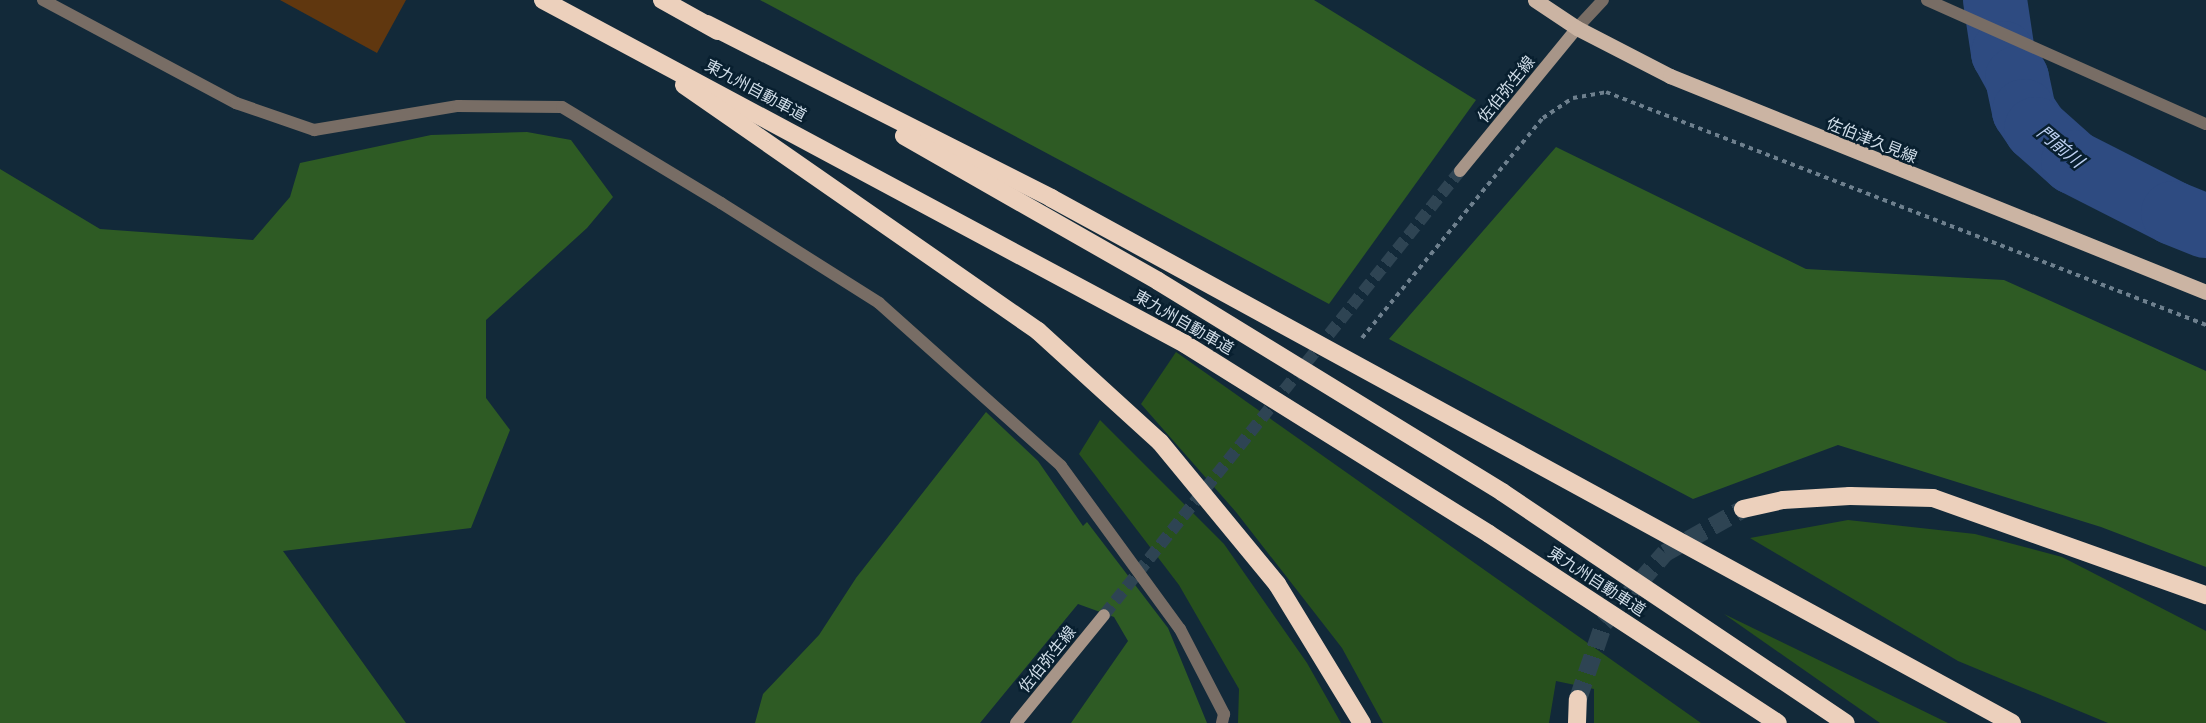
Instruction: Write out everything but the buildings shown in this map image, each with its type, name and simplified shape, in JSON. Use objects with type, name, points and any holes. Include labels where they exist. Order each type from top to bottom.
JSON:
[{"type":"highway","name":"東九州自動車道","points":[[543,0],[616,37],[1185,344],[1489,534],[1779,723]]},
{"type":"highway","name":"東九州自動車道","points":[[662,0],[1158,281],[1502,492],[1846,723]]},
{"type":"highway","points":[[707,24],[1051,198],[2012,723]]},
{"type":"highway","points":[[616,37],[1038,331],[1151,434],[1277,584],[1362,723]]},
{"type":"highway","points":[[1743,509],[1783,500],[1850,496],[1934,498],[2206,595]]},
{"type":"highway","points":[[1576,723],[1578,699]]},
{"type":"main road","name":"佐伯津久見線","points":[[1535,0],[1577,28],[1670,76],[1813,136],[2206,292]]},
{"type":"main road","name":"佐伯弥生線","points":[[1460,171],[1577,28]]},
{"type":"main road","name":"佐伯弥生線","points":[[1016,723],[1104,615]]},
{"type":"street","points":[[43,0],[236,103],[315,130],[458,106],[562,107],[701,191],[879,303],[1061,466],[1180,629],[1224,714],[1222,723]]},
{"type":"street","points":[[1577,28],[1603,0]]},
{"type":"street","points":[[1926,0],[2206,124]]},
{"type":"path","points":[[1361,340],[1543,118],[1573,98],[1606,92],[2206,326]]},
{"type":"green space","points":[[760,0],[1314,0],[1476,100],[1329,304]]},
{"type":"green space","points":[[527,132],[571,140],[613,197],[587,228],[486,320],[486,398],[510,430],[471,528],[283,551],[406,723],[0,723],[0,169],[100,229],[253,240],[290,197],[300,163],[431,135]]},
{"type":"green space","points":[[1556,147],[1806,269],[2004,280],[2206,371],[2206,567],[2101,527],[1838,445],[1693,499],[1389,339]]},
{"type":"green space","points":[[1176,352],[1701,723],[1594,723],[1594,689],[1556,681],[1549,723],[1383,723],[1342,648],[1236,512],[1141,404]]},
{"type":"green space","points":[[986,412],[1038,461],[1083,526],[1087,522],[1168,628],[1207,723],[1071,723],[1128,641],[1114,617],[1078,604],[980,723],[755,723],[763,694],[819,635],[856,578]]},
{"type":"green space","points":[[1100,420],[1224,544],[1307,663],[1341,723],[1238,723],[1239,689],[1179,585],[1079,454]]},
{"type":"green space","points":[[1848,520],[1975,534],[2062,557],[2206,631],[2206,723],[2108,723],[1958,661],[1750,538]]},
{"type":"green space","points":[[1724,614],[1948,723],[1880,723]]},
{"type":"waterway","name":"門前川","points":[[1995,0],[2003,53],[2017,78],[2024,111],[2036,129],[2073,162],[2173,213],[2206,226]]},
{"type":"tunnel","points":[[1104,615],[1460,171]]},
{"type":"tunnel","points":[[1578,699],[1604,623],[1665,553],[1743,509]]}]
